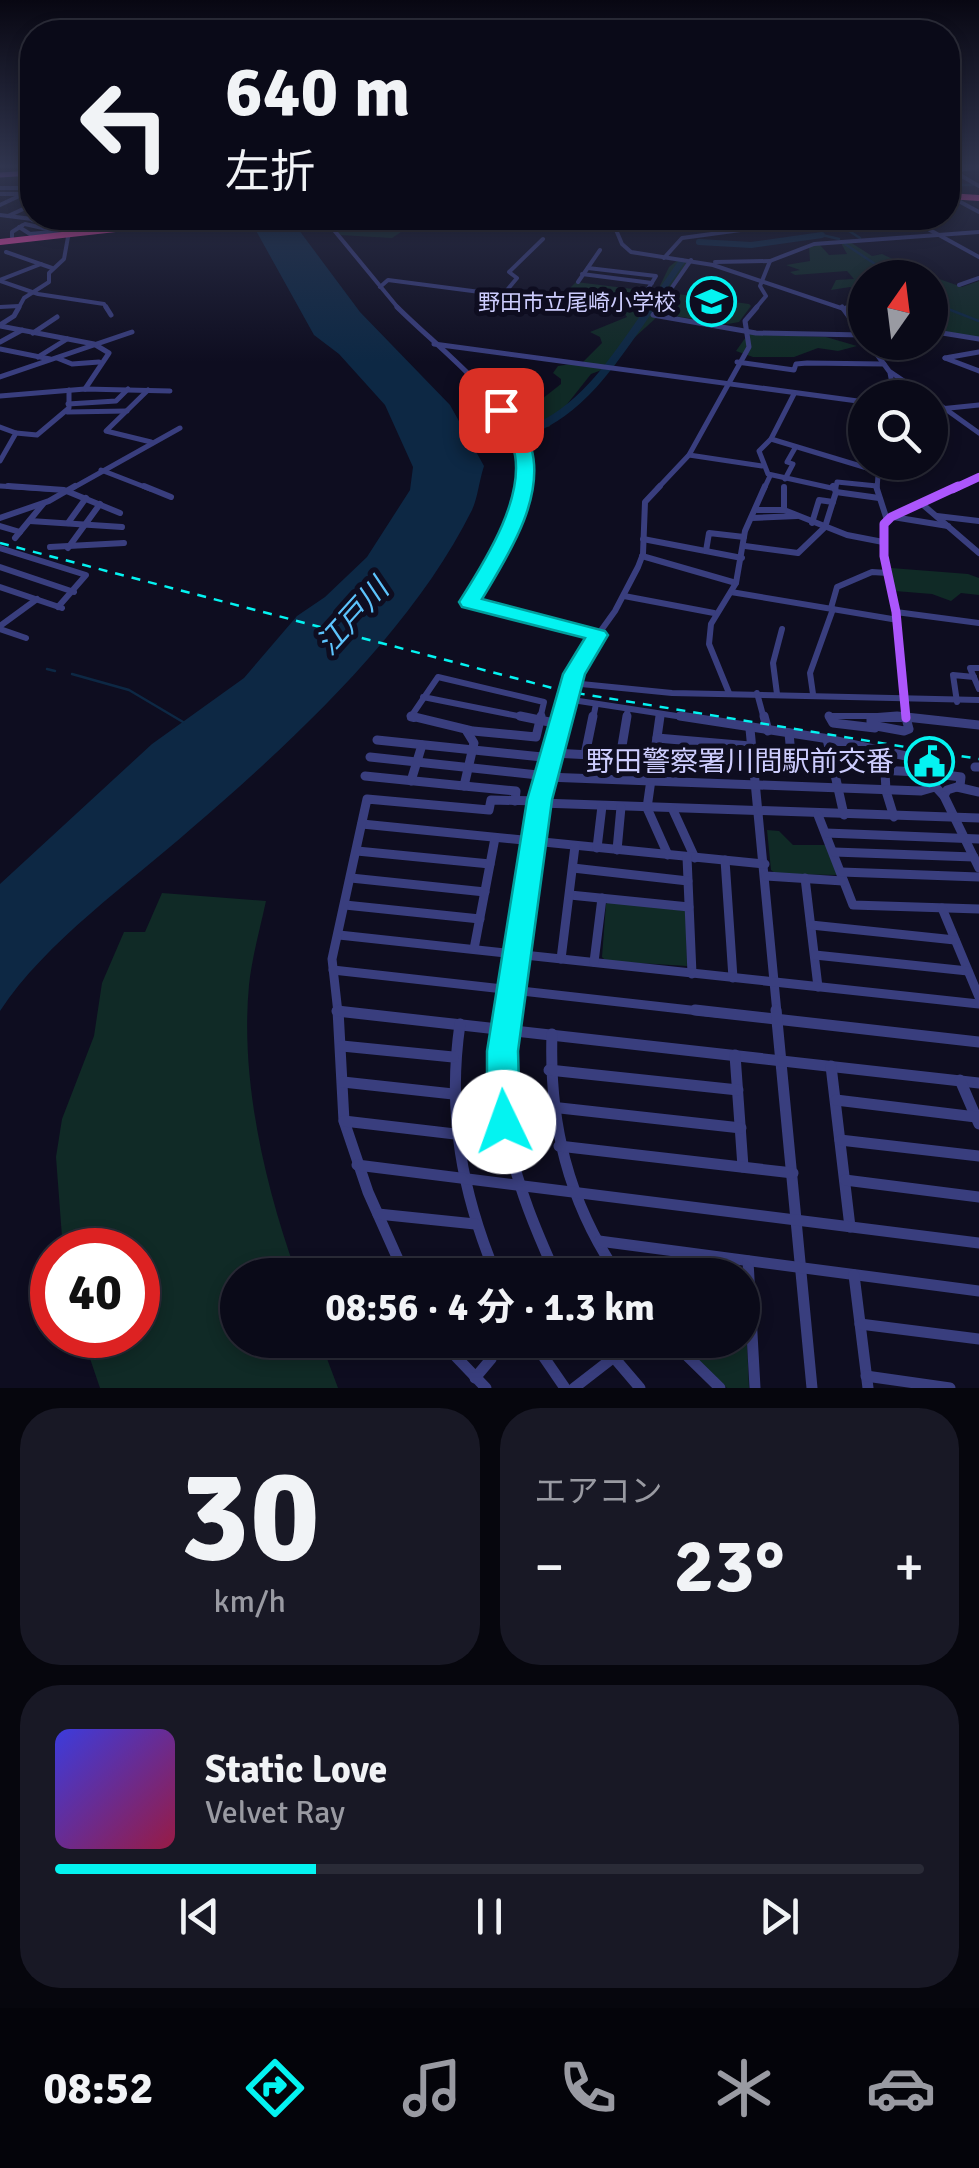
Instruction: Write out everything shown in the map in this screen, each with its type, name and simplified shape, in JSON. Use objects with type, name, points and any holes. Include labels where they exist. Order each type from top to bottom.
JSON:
[{"type":"highway","points":[[0,242],[75,233]]},
{"type":"main road","points":[[904,720],[897,616],[883,542],[889,519],[979,478]]},
{"type":"street","points":[[0,242],[81,233]]},
{"type":"street","points":[[336,233],[380,287],[505,414],[518,436],[524,458],[520,507],[499,555],[470,602],[598,635]]},
{"type":"street","points":[[618,233],[627,250],[700,262],[848,309]]},
{"type":"street","points":[[664,258],[682,238],[725,233]]},
{"type":"street","points":[[936,233],[979,257]]},
{"type":"street","points":[[700,262],[770,261],[814,244],[969,233]]},
{"type":"street","points":[[0,326],[14,316],[32,292],[49,282],[52,268],[66,256],[68,237]]},
{"type":"street","points":[[380,287],[388,280],[503,295],[517,278],[509,272],[544,239]]},
{"type":"street","points":[[578,282],[600,250]]},
{"type":"street","points":[[6,252],[52,268]]},
{"type":"street","points":[[689,260],[654,315],[747,332],[848,338]]},
{"type":"street","points":[[549,1258],[518,1185],[501,1100],[506,1028],[540,802],[566,699],[582,657],[624,596],[642,556],[645,502],[689,455],[750,344],[747,316],[766,296],[760,288],[770,261]]},
{"type":"street","points":[[0,280],[41,264]]},
{"type":"street","points":[[582,274],[650,286],[656,276],[588,268]]},
{"type":"street","points":[[959,284],[979,278]]},
{"type":"street","points":[[0,280],[32,292],[104,304],[110,315]]},
{"type":"street","points":[[0,307],[19,306]]},
{"type":"street","points":[[842,307],[848,315]]},
{"type":"street","points":[[33,332],[57,318]]},
{"type":"street","points":[[0,326],[96,345],[104,350],[108,355],[99,362],[86,390]]},
{"type":"street","points":[[0,346],[22,330]]},
{"type":"street","points":[[0,376],[132,332]]},
{"type":"street","points":[[948,334],[979,339]]},
{"type":"street","points":[[38,356],[67,339]]},
{"type":"street","points":[[434,344],[848,400]]},
{"type":"street","points":[[0,346],[72,364],[104,350]]},
{"type":"street","points":[[48,350],[69,354]]},
{"type":"street","points":[[979,352],[944,358],[979,371]]},
{"type":"street","points":[[881,360],[902,380]]},
{"type":"street","points":[[78,362],[99,362]]},
{"type":"street","points":[[738,362],[794,370],[796,364],[806,363],[884,364]]},
{"type":"street","points":[[889,371],[891,380]]},
{"type":"street","points":[[0,430],[37,435],[67,408],[116,402],[128,388]]},
{"type":"street","points":[[0,394],[128,388],[170,391]]},
{"type":"street","points":[[148,389],[106,432],[151,442]]},
{"type":"street","points":[[67,408],[69,390]]},
{"type":"street","points":[[794,394],[771,439],[760,451],[762,466],[770,476],[785,483],[879,498]]},
{"type":"street","points":[[948,411],[979,405]]},
{"type":"street","points":[[67,408],[127,411]]},
{"type":"street","points":[[948,411],[979,433]]},
{"type":"street","points":[[0,518],[42,504],[180,428]]},
{"type":"street","points":[[1,457],[12,432]]},
{"type":"street","points":[[771,439],[848,460]]},
{"type":"street","points":[[784,510],[785,483],[793,464],[787,462],[795,448]]},
{"type":"street","points":[[689,455],[762,466]]},
{"type":"street","points":[[101,470],[171,497]]},
{"type":"street","points":[[729,693],[709,644],[714,613],[736,583],[745,541],[770,476]]},
{"type":"street","points":[[877,480],[879,498],[889,519],[948,526]]},
{"type":"street","points":[[706,551],[709,533],[798,554],[825,527],[838,482],[876,486]]},
{"type":"street","points":[[0,486],[67,491],[120,513]]},
{"type":"street","points":[[67,524],[86,498]]},
{"type":"street","points":[[812,522],[819,500],[833,502]]},
{"type":"street","points":[[0,526],[18,535],[42,504]]},
{"type":"street","points":[[68,548],[100,504]]},
{"type":"street","points":[[922,504],[979,553]]},
{"type":"street","points":[[755,514],[784,510],[825,527],[883,542]]},
{"type":"street","points":[[755,514],[796,516]]},
{"type":"street","points":[[937,516],[979,521]]},
{"type":"street","points":[[30,520],[122,527]]},
{"type":"street","points":[[643,540],[742,558]]},
{"type":"street","points":[[50,546],[124,543]]},
{"type":"street","points":[[0,548],[86,575],[60,607],[0,588]]},
{"type":"street","points":[[642,556],[736,583]]},
{"type":"street","points":[[0,567],[74,592]]},
{"type":"street","points":[[813,694],[810,673],[836,587],[872,572],[888,573]]},
{"type":"street","points":[[731,592],[799,607],[979,623]]},
{"type":"street","points":[[624,596],[714,613]]},
{"type":"street","points":[[26,638],[0,628],[37,600]]},
{"type":"street","points":[[0,613],[13,617]]},
{"type":"street","points":[[777,694],[773,663],[782,629]]},
{"type":"street","points":[[979,668],[970,668],[979,689]]},
{"type":"street","points":[[957,702],[953,675],[974,677]]},
{"type":"street","points":[[438,677],[544,702],[540,720],[536,737],[466,730],[410,718],[438,677]]},
{"type":"street","points":[[571,684],[976,701],[979,723],[829,716],[833,723],[904,732],[909,730],[904,720]]},
{"type":"street","points":[[409,693],[559,724]]},
{"type":"street","points":[[756,693],[768,731]]},
{"type":"street","points":[[566,699],[826,739],[920,759]]},
{"type":"street","points":[[585,756],[596,704]]},
{"type":"street","points":[[620,758],[628,709]]},
{"type":"street","points":[[660,715],[647,808],[668,855]]},
{"type":"street","points":[[875,728],[871,718],[876,716]]},
{"type":"street","points":[[750,728],[812,1388]]},
{"type":"street","points":[[464,786],[474,743],[466,730]]},
{"type":"street","points":[[789,734],[792,766]]},
{"type":"street","points":[[657,738],[750,746]]},
{"type":"street","points":[[826,739],[844,815]]},
{"type":"street","points":[[377,740],[552,756],[918,772]]},
{"type":"street","points":[[411,780],[422,745]]},
{"type":"street","points":[[884,752],[886,791],[894,817]]},
{"type":"street","points":[[370,757],[651,784],[921,792],[935,787]]},
{"type":"street","points":[[944,796],[945,791],[962,783],[960,778],[932,772],[930,778],[944,796],[979,868]]},
{"type":"street","points":[[364,776],[516,792],[514,801]]},
{"type":"street","points":[[957,787],[979,792]]},
{"type":"street","points":[[397,1258],[357,1165],[344,1121],[342,1046],[333,970],[366,799],[489,810],[491,800],[672,810],[979,818]]},
{"type":"street","points":[[597,848],[602,806]]},
{"type":"street","points":[[616,850],[621,807]]},
{"type":"street","points":[[672,810],[691,857],[688,881],[692,974]]},
{"type":"street","points":[[818,814],[853,905],[979,908]]},
{"type":"street","points":[[362,824],[725,860],[805,878],[979,877]]},
{"type":"street","points":[[826,833],[979,838]]},
{"type":"street","points":[[474,949],[496,838]]},
{"type":"street","points":[[561,958],[575,846]]},
{"type":"street","points":[[358,851],[490,864]]},
{"type":"street","points":[[834,852],[976,857]]},
{"type":"street","points":[[725,860],[733,978]]},
{"type":"street","points":[[572,868],[688,881]]},
{"type":"street","points":[[351,878],[485,892]]},
{"type":"street","points":[[805,878],[818,986]]},
{"type":"street","points":[[570,894],[690,908]]},
{"type":"street","points":[[594,962],[602,898]]},
{"type":"street","points":[[345,905],[480,919]]},
{"type":"street","points":[[339,935],[692,974],[979,1000],[942,908]]},
{"type":"street","points":[[811,926],[955,940]]},
{"type":"street","points":[[815,955],[968,972]]},
{"type":"street","points":[[333,970],[979,1042]]},
{"type":"street","points":[[338,1011],[979,1083]]},
{"type":"street","points":[[460,1024],[454,1057],[454,1134],[475,1224],[489,1258]]},
{"type":"street","points":[[552,1034],[549,1070],[559,1146],[572,1192],[608,1258]]},
{"type":"street","points":[[342,1046],[454,1057]]},
{"type":"street","points":[[735,1055],[743,1167]]},
{"type":"street","points":[[831,1066],[850,1227]]},
{"type":"street","points":[[549,1070],[738,1090]]},
{"type":"street","points":[[960,1080],[978,1120]]},
{"type":"street","points":[[343,1082],[453,1094]]},
{"type":"street","points":[[836,1100],[978,1120]]},
{"type":"street","points":[[552,1107],[740,1128]]},
{"type":"street","points":[[344,1121],[454,1134]]},
{"type":"street","points":[[840,1140],[979,1156]]},
{"type":"street","points":[[559,1146],[793,1173]]},
{"type":"street","points":[[357,1165],[979,1243]]},
{"type":"street","points":[[845,1180],[979,1196]]},
{"type":"street","points":[[378,1214],[475,1224]]},
{"type":"street","points":[[599,1241],[726,1258]]},
{"type":"street","points":[[760,1262],[979,1291]]},
{"type":"street","points":[[854,1275],[867,1382],[950,1388]]},
{"type":"street","points":[[860,1324],[979,1339]]},
{"type":"street","points":[[457,1358],[480,1383],[490,1358]]},
{"type":"street","points":[[544,1358],[565,1388]]},
{"type":"street","points":[[574,1388],[614,1358],[640,1388]]},
{"type":"street","points":[[689,1358],[720,1388]]},
{"type":"street","points":[[752,1358],[755,1388]]},
{"type":"green space","points":[[338,233],[400,233],[392,238]]},
{"type":"green space","points":[[850,242],[872,256],[882,254],[895,260],[848,260],[848,272],[795,275],[790,272],[800,270],[786,265],[810,261],[809,246],[819,244],[829,255],[847,254],[841,243]]},
{"type":"green space","points":[[679,259],[691,259],[657,317],[624,347],[615,365],[591,374],[549,427],[525,424],[519,417],[561,384],[553,373],[558,366],[583,362],[602,343],[600,337],[590,332],[627,317],[618,303],[565,293],[576,282],[657,292],[669,267]]},
{"type":"green space","points":[[848,279],[848,287],[831,290],[836,280]]},
{"type":"green space","points":[[979,281],[979,339],[948,334],[948,282],[962,287]]},
{"type":"green space","points":[[678,294],[751,306],[739,322],[728,324],[661,314]]},
{"type":"green space","points":[[748,334],[826,337],[848,343],[848,348],[838,351],[818,348],[794,357],[753,357],[736,351]]},
{"type":"green space","points":[[891,568],[968,574],[979,578],[979,595],[961,593],[951,601],[932,594],[895,591]]},
{"type":"green space","points":[[767,830],[779,831],[793,845],[827,845],[839,875],[776,874],[771,870]]},
{"type":"green space","points":[[162,893],[266,901],[249,985],[248,1058],[265,1169],[292,1258],[220,1258],[220,1358],[327,1358],[338,1388],[100,1388],[90,1358],[160,1358],[160,1228],[61,1228],[56,1157],[62,1119],[94,1036],[102,983],[124,932],[145,932]]},
{"type":"green space","points":[[610,901],[686,911],[687,966],[606,961],[602,957],[606,904]]},
{"type":"green space","points":[[696,1358],[748,1358],[749,1388],[727,1388]]},
{"type":"water","name":"江戸川","points":[[257,233],[301,233],[360,312],[450,405],[484,466],[472,510],[417,598],[347,682],[231,794],[64,937],[0,1011],[0,884],[152,744],[244,678],[297,616],[325,597],[367,557],[410,490],[413,467],[385,405],[339,354],[314,335]]},
{"type":"waterway","points":[[852,233],[860,238]]},
{"type":"waterway","points":[[822,235],[839,239]]},
{"type":"waterway","points":[[699,242],[751,245],[822,235]]},
{"type":"waterway","points":[[845,244],[869,260]]},
{"type":"waterway","points":[[649,309],[682,261]]},
{"type":"waterway","points":[[531,430],[550,421],[584,394],[651,307]]},
{"type":"waterway","points":[[948,309],[979,321]]},
{"type":"waterway","points":[[455,435],[485,435]]},
{"type":"waterway","points":[[47,669],[55,671]]},
{"type":"waterway","points":[[72,674],[129,690],[183,722]]},
{"type":"railway","points":[[0,543],[564,691],[979,759]]},
{"type":"place","name":"野田市立尾崎小学校","points":[[711,302]]},
{"type":"place","name":"野田警察署川間駅前交番","points":[[929,762]]},
{"type":"route","points":[[501,410],[522,447],[523,494],[499,555],[470,602],[598,635],[574,674],[540,800],[502,1051],[504,1122]]}]
